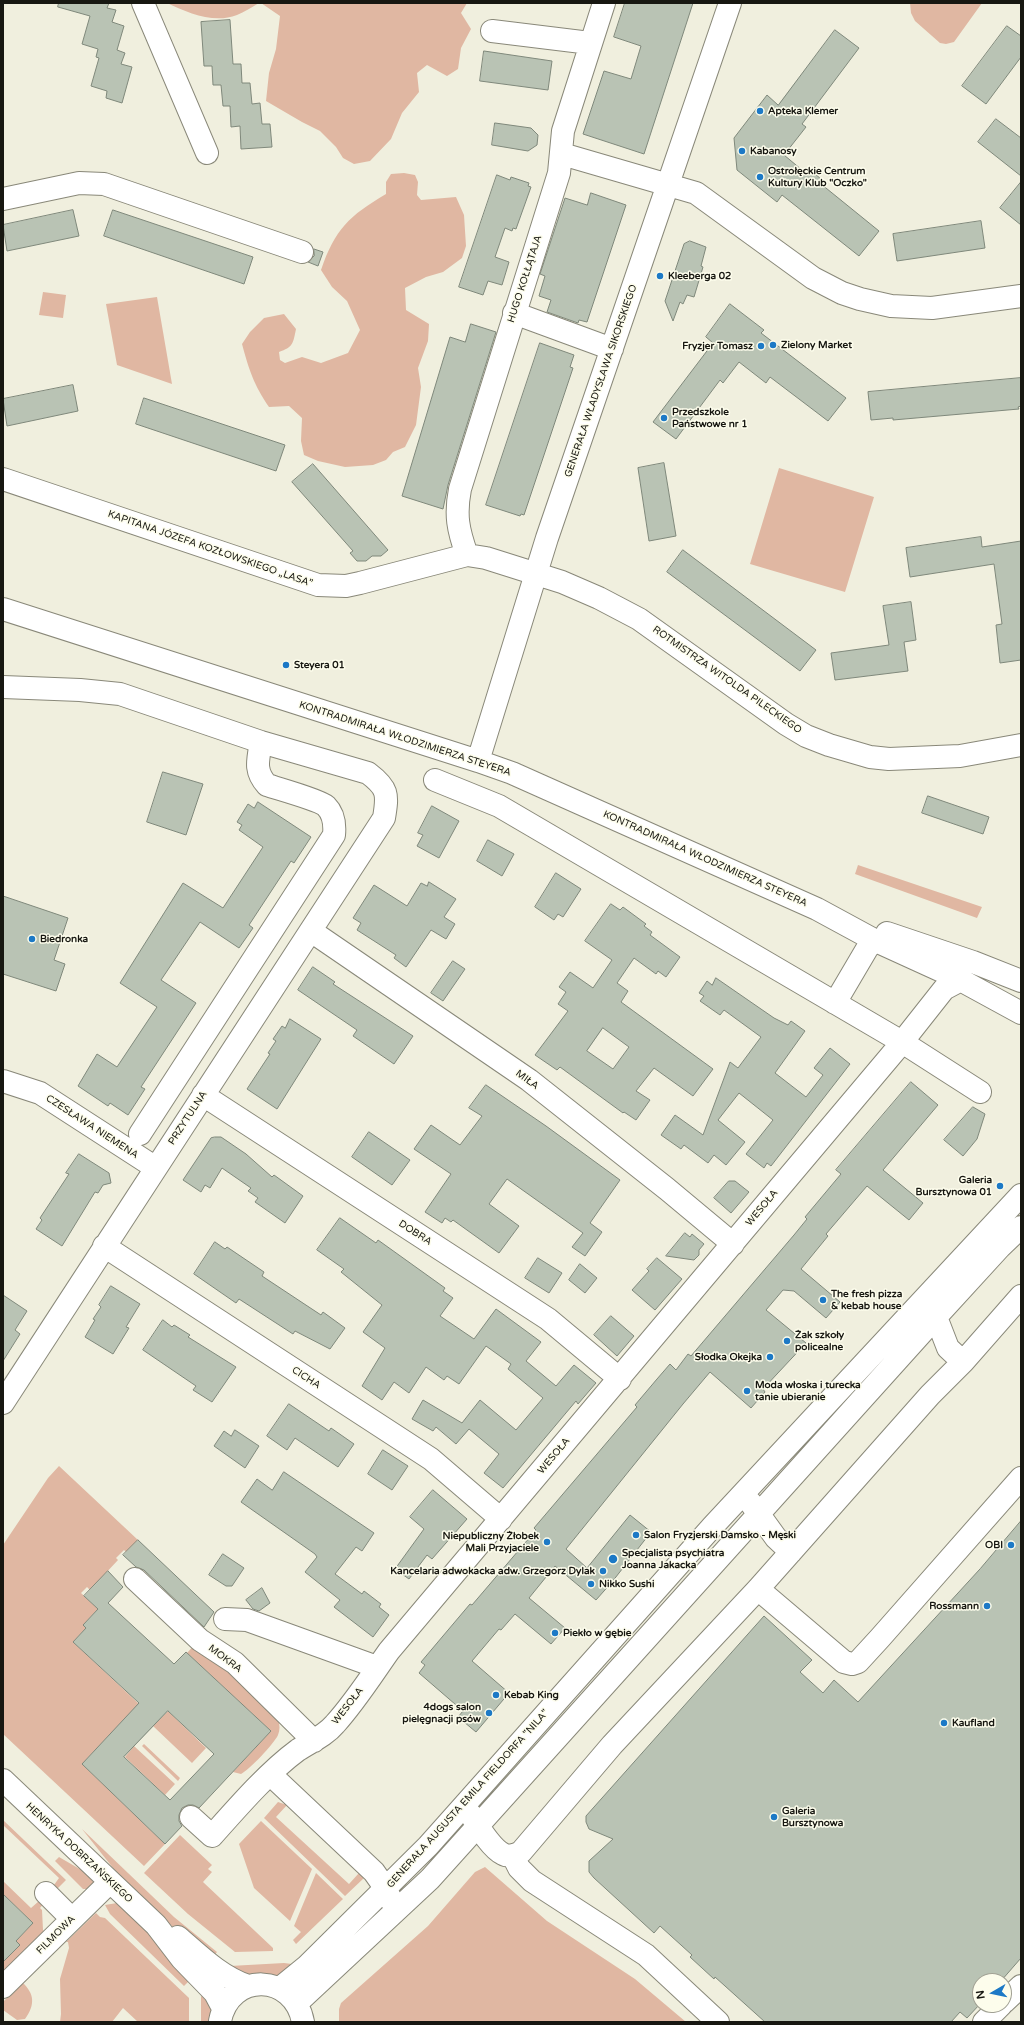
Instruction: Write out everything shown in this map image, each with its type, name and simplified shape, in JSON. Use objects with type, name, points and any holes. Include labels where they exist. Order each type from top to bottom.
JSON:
[{"type":"street","points":[[143,3],[207,153]]},
{"type":"street","name":"HUGO KOŁŁĄTAJA","points":[[467,555],[457,524],[458,501],[514,313],[559,173],[563,131],[604,3]]},
{"type":"street","name":"GENERAŁA WŁADYSŁAWA SIKORSKIEGO","points":[[478,760],[536,573],[730,3]]},
{"type":"street","points":[[492,31],[590,43]]},
{"type":"street","points":[[562,154],[643,179],[668,184],[696,193],[813,278],[842,293],[860,299],[891,306],[932,308],[1021,296]]},
{"type":"street","points":[[3,199],[79,183],[104,184],[302,252]]},
{"type":"street","points":[[514,313],[612,349]]},
{"type":"street","name":"KAPITANA JÓZEFA KOZŁOWSKIEGO „LASA”","points":[[3,479],[318,585],[346,586],[467,555],[486,558],[536,573]]},
{"type":"street","name":"ROTMISTRZA WITOLDA PILECKIEGO","points":[[536,573],[562,582],[599,598],[639,619],[786,724],[806,736],[829,745],[870,757],[889,759],[960,756],[1021,745]]},
{"type":"street","name":"KONTRADMIRAŁA WŁODZIMIERZA STEYERA","points":[[3,610],[478,760],[886,938],[1021,1013]]},
{"type":"street","name":"PRZYTULNA","points":[[3,687],[80,690],[120,694],[261,742],[368,773],[382,783],[387,799],[384,818],[372,833],[311,931],[104,1246],[3,1403]]},
{"type":"street","points":[[140,1134],[334,835],[335,826],[333,817],[325,805],[267,785],[261,779],[257,763],[261,742]]},
{"type":"street","points":[[435,780],[499,806],[902,1042],[980,1092]]},
{"type":"street","name":"MIŁA","points":[[311,931],[529,1080],[668,1189],[733,1244]]},
{"type":"street","points":[[835,1003],[868,947],[886,938]]},
{"type":"street","name":"KONTRADMIRAŁA WŁODZIMIERZA STEYERA","points":[[886,938],[973,962],[1021,981]]},
{"type":"street","name":"WESOŁA","points":[[191,1817],[212,1836],[248,1796],[271,1775],[298,1751],[335,1725],[377,1667],[902,1042],[944,989],[961,980]]},
{"type":"street","name":"CZESŁAWA NIEMENA","points":[[3,1081],[40,1093],[156,1168]]},
{"type":"street","name":"DOBRA","points":[[203,1095],[548,1319],[620,1379]]},
{"type":"street","name":"GENERAŁA AUGUSTA EMILA FIELDORFA \"NILA\"","points":[[280,1988],[307,1966],[428,1846],[744,1492],[1021,1195]]},
{"type":"street","points":[[222,2015],[238,1991],[248,1986],[270,1985],[280,1988],[290,1994],[300,2012],[396,1910],[430,1879],[913,1342],[1000,1247],[1021,1227]]},
{"type":"street","name":"CICHA","points":[[104,1246],[431,1459],[501,1519]]},
{"type":"street","points":[[464,1804],[483,1836],[502,1854],[512,1856],[521,1852],[612,1745],[758,1589],[930,1395],[956,1355],[1021,1296]]},
{"type":"street","points":[[936,1317],[956,1355]]},
{"type":"street","points":[[913,1342],[956,1355]]},
{"type":"street","points":[[758,1589],[844,1662],[852,1664],[858,1662],[1021,1478]]},
{"type":"street","points":[[744,1492],[776,1538],[791,1552]]},
{"type":"street","name":"MOKRA","points":[[135,1579],[200,1640],[235,1663],[314,1741]]},
{"type":"street","points":[[225,1619],[247,1620],[377,1667]]},
{"type":"street","points":[[271,1775],[374,1872],[386,1889],[396,1910]]},
{"type":"street","name":"HENRYKA DOBRZAŃSKIEGO","points":[[3,1780],[156,1925],[182,1959],[215,1993],[222,2015]]},
{"type":"street","points":[[512,1856],[519,1868],[532,1881],[646,1955],[718,2022]]},
{"type":"street","name":"FILMOWA","points":[[3,1987],[110,1882]]},
{"type":"street","points":[[46,1893],[72,1919]]},
{"type":"street","name":"HENRYKA DOBRZAŃSKIEGO","points":[[156,1925],[174,1934],[219,1972],[236,1982],[248,1986]]},
{"type":"street","points":[[1012,1994],[1021,1986]]},
{"type":"street","points":[[984,2022],[993,2013]]},
{"type":"shaded area","points":[[167,3],[259,3],[237,15],[210,18],[192,14]]},
{"type":"shaded area","points":[[261,3],[467,3],[461,13],[471,29],[461,48],[458,69],[447,76],[427,65],[417,73],[419,92],[402,113],[391,139],[370,161],[354,164],[343,158],[336,147],[320,131],[266,101],[269,73],[276,49],[280,16]]},
{"type":"shaded area","points":[[910,3],[982,3],[954,42],[946,44],[940,43],[915,21],[911,13]]},
{"type":"shaded area","points":[[404,173],[415,175],[418,182],[417,195],[421,200],[456,197],[464,215],[466,246],[462,258],[443,272],[426,277],[405,288],[406,310],[429,324],[428,341],[418,368],[421,387],[416,425],[405,447],[393,452],[386,460],[373,465],[345,467],[318,461],[304,455],[301,441],[302,418],[289,406],[269,407],[259,392],[252,377],[242,344],[250,332],[264,318],[284,314],[296,329],[292,344],[279,352],[280,360],[285,363],[302,357],[321,363],[348,353],[360,330],[347,301],[332,287],[321,270],[332,244],[345,225],[362,209],[386,194],[386,182],[391,174]]},
{"type":"shaded area","points":[[43,292],[66,295],[63,318],[39,315]]},
{"type":"shaded area","points":[[157,297],[172,384],[117,365],[106,304]]},
{"type":"shaded area","points":[[779,468],[874,497],[845,592],[750,564]]},
{"type":"shaded area","points":[[858,865],[982,907],[977,918],[855,874]]},
{"type":"shaded area","points":[[59,1466],[138,1540],[126,1552],[124,1550],[116,1558],[118,1560],[90,1590],[87,1587],[81,1593],[98,1609],[83,1625],[86,1628],[73,1642],[139,1704],[82,1764],[165,1844],[144,1866],[3,1734],[3,1545],[48,1478]]},
{"type":"shaded area","points":[[197,1642],[279,1722],[280,1728],[276,1739],[245,1772],[241,1774],[233,1772],[271,1731],[187,1653]]},
{"type":"shaded area","points":[[168,1711],[206,1748],[192,1763],[153,1726]]},
{"type":"shaded area","points":[[144,1744],[180,1778],[178,1781],[142,1746]]},
{"type":"shaded area","points":[[134,1746],[175,1784],[165,1795],[125,1757]]},
{"type":"shaded area","points":[[278,1802],[287,1805],[276,1817],[349,1884],[359,1873],[364,1878],[345,1896],[264,1818]]},
{"type":"shaded area","points":[[3,1820],[66,1880],[54,1892],[54,1885],[59,1878],[3,1825]]},
{"type":"shaded area","points":[[261,1821],[312,1869],[290,1921],[254,1888],[239,1844]]},
{"type":"shaded area","points":[[82,1829],[174,1917],[217,1952],[212,1958],[175,1929],[121,1878]]},
{"type":"shaded area","points":[[180,1835],[212,1865],[208,1869],[212,1872],[203,1882],[273,1948],[273,1951],[235,1952],[188,1914],[144,1873]]},
{"type":"shaded area","points":[[59,1857],[90,1875],[94,1884],[88,1889],[83,1889],[55,1861]]},
{"type":"shaded area","points":[[485,1867],[547,1921],[635,1979],[686,2022],[339,2022],[339,2009],[341,2003],[428,1926],[475,1872]]},
{"type":"shaded area","points":[[316,1873],[343,1899],[296,1944],[293,1940],[301,1932],[294,1926]]},
{"type":"shaded area","points":[[3,1881],[31,1908],[39,1901],[45,1902],[40,1908],[42,1910],[43,1930],[48,1935],[3,1977],[3,1962],[20,1945],[16,1941],[33,1923],[3,1894]]},
{"type":"shaded area","points":[[117,1903],[126,1910],[192,1978],[184,1986],[110,1914],[105,1905]]},
{"type":"shaded area","points":[[96,1913],[100,1917],[105,1918],[189,1998],[189,2022],[138,2022],[123,2008],[112,2022],[60,2022],[60,1979],[69,1948],[68,1942],[66,1942]]},
{"type":"shaded area","points":[[284,1963],[292,1964],[283,1976],[246,1977],[230,1966]]},
{"type":"shaded area","points":[[22,1982],[31,1995],[32,2004],[31,2009],[25,2019],[17,2020],[3,2010],[3,2002]]},
{"type":"shaded area","points":[[204,1990],[212,2011],[212,2022],[201,2022],[201,1997]]},
{"type":"building","points":[[59,3],[109,3],[107,8],[116,10],[112,22],[124,26],[117,50],[125,53],[121,64],[132,67],[122,103],[106,98],[107,91],[91,86],[99,58],[96,57],[98,49],[82,44],[90,16],[58,7]]},
{"type":"building","points":[[625,3],[693,3],[644,154],[583,134],[604,71],[631,79],[641,46],[614,37]]},
{"type":"building","points":[[230,20],[233,64],[241,64],[242,83],[250,83],[252,104],[260,103],[262,124],[270,124],[272,147],[241,149],[240,126],[231,127],[230,106],[223,106],[221,85],[213,85],[212,66],[204,66],[201,22]]},
{"type":"building","points":[[1007,26],[1021,36],[1021,57],[986,104],[962,86]]},
{"type":"building","points":[[835,30],[859,48],[802,124],[806,127],[784,155],[808,175],[812,171],[823,181],[821,184],[879,231],[859,256],[782,195],[777,202],[737,170],[734,138],[767,95],[778,105]]},
{"type":"building","points":[[484,51],[552,61],[548,90],[480,81]]},
{"type":"building","points":[[996,119],[1021,138],[1021,176],[978,142]]},
{"type":"building","points":[[495,123],[531,128],[538,135],[537,145],[528,151],[492,145]]},
{"type":"building","points":[[497,175],[510,180],[511,177],[529,183],[528,186],[531,187],[516,229],[513,228],[512,231],[505,228],[495,257],[509,262],[502,285],[488,281],[483,295],[459,287]]},
{"type":"building","points":[[1021,182],[1021,225],[1000,208]]},
{"type":"building","points":[[591,193],[626,205],[587,322],[579,320],[578,323],[547,312],[551,300],[539,296],[545,276],[540,274],[565,198],[587,205]]},
{"type":"building","points":[[73,210],[79,236],[7,251],[3,225]]},
{"type":"building","points":[[113,210],[253,257],[244,284],[104,236]]},
{"type":"building","points":[[981,221],[985,248],[897,261],[893,234]]},
{"type":"building","points":[[690,241],[706,247],[701,266],[703,267],[694,297],[687,295],[683,304],[680,302],[673,321],[665,301],[684,244]]},
{"type":"building","points":[[314,249],[323,252],[318,266],[308,262],[314,256]]},
{"type":"building","points":[[730,304],[764,330],[761,333],[846,398],[828,421],[770,377],[766,383],[739,362],[723,383],[720,380],[676,439],[653,422],[713,343],[706,337]]},
{"type":"building","points":[[471,324],[496,332],[448,485],[443,509],[402,496],[450,337],[465,342]]},
{"type":"building","points":[[540,343],[574,355],[570,367],[573,368],[524,515],[521,514],[520,516],[486,505]]},
{"type":"building","points":[[1021,378],[1021,406],[1018,407],[1019,409],[893,420],[893,418],[871,420],[868,392]]},
{"type":"building","points":[[73,385],[78,411],[7,426],[3,399]]},
{"type":"building","points":[[144,398],[285,445],[276,471],[136,424]]},
{"type":"building","points":[[664,463],[676,536],[649,541],[638,468]]},
{"type":"building","points":[[313,464],[388,550],[381,556],[372,556],[366,561],[357,561],[350,553],[353,551],[292,482]]},
{"type":"building","points":[[981,537],[982,547],[1021,541],[1021,660],[1000,663],[996,625],[1002,624],[994,564],[910,577],[906,548]]},
{"type":"building","points":[[683,550],[816,650],[800,671],[667,572]]},
{"type":"building","points":[[911,602],[916,640],[904,642],[908,671],[835,680],[831,653],[889,645],[883,606]]},
{"type":"building","points":[[163,772],[203,784],[186,835],[147,822]]},
{"type":"building","points":[[928,796],[989,817],[983,834],[922,813]]},
{"type":"building","points":[[258,802],[311,837],[294,863],[291,861],[249,925],[253,928],[239,948],[200,922],[161,980],[196,1003],[141,1087],[145,1089],[128,1115],[110,1103],[108,1106],[78,1086],[97,1054],[117,1067],[157,1007],[120,983],[183,883],[223,908],[263,847],[239,830],[242,825],[237,822],[248,804],[254,808]]},
{"type":"building","points":[[432,806],[459,821],[439,858],[417,846],[423,835],[418,833]]},
{"type":"building","points":[[488,840],[514,854],[502,876],[477,861]]},
{"type":"building","points":[[556,873],[581,889],[563,917],[558,914],[554,920],[535,907]]},
{"type":"building","points":[[429,882],[456,899],[444,917],[455,924],[446,939],[431,930],[406,967],[394,958],[396,955],[357,930],[361,923],[353,918],[374,885],[407,906],[421,883],[427,886]]},
{"type":"building","name":"Biedronka","points":[[3,896],[68,918],[54,960],[65,964],[56,991],[3,974]]},
{"type":"building","points":[[611,904],[620,910],[623,907],[646,924],[644,926],[652,932],[650,935],[680,957],[666,977],[658,971],[656,974],[634,958],[617,983],[628,991],[621,1002],[713,1069],[693,1096],[654,1068],[636,1091],[650,1100],[636,1120],[624,1112],[623,1113],[560,1067],[557,1070],[535,1055],[568,1011],[558,1004],[566,992],[559,987],[570,972],[593,988],[612,960],[585,941]],"holes":[[[603,1028],[629,1047],[613,1069],[587,1051]]]},
{"type":"building","points":[[453,961],[465,969],[443,1001],[431,993]]},
{"type":"building","points":[[313,967],[335,982],[333,984],[413,1036],[394,1064],[353,1036],[357,1030],[298,990]]},
{"type":"building","points":[[716,978],[774,1018],[788,1025],[791,1021],[805,1031],[775,1073],[806,1097],[823,1075],[814,1068],[830,1048],[850,1064],[771,1166],[767,1163],[764,1168],[746,1154],[773,1120],[739,1093],[718,1120],[745,1142],[726,1165],[714,1155],[708,1163],[684,1145],[681,1149],[661,1135],[675,1115],[703,1135],[730,1062],[738,1068],[761,1037],[724,1010],[720,1015],[700,1001],[704,996],[699,993],[707,981],[712,985]]},
{"type":"building","points":[[290,1019],[321,1039],[277,1109],[247,1089],[270,1054],[268,1053],[276,1041],[273,1039],[282,1026],[285,1028]]},
{"type":"building","points":[[911,1082],[938,1105],[883,1170],[923,1203],[909,1220],[867,1186],[826,1234],[828,1236],[801,1269],[840,1302],[826,1318],[794,1291],[783,1290],[766,1310],[806,1343],[763,1389],[765,1392],[751,1408],[710,1372],[566,1549],[587,1568],[630,1515],[651,1532],[612,1582],[596,1600],[555,1566],[529,1598],[565,1628],[551,1644],[515,1614],[501,1630],[499,1629],[472,1661],[509,1693],[476,1732],[458,1717],[463,1711],[419,1673],[425,1665],[421,1662],[536,1530],[534,1528],[637,1407],[635,1405],[670,1364],[676,1370],[688,1354],[691,1356],[794,1235],[807,1219],[805,1217],[841,1174],[836,1170]]},
{"type":"building","points":[[486,1085],[546,1126],[620,1180],[590,1223],[602,1232],[585,1256],[572,1247],[583,1233],[507,1179],[489,1204],[519,1226],[499,1253],[453,1220],[451,1222],[445,1218],[442,1223],[425,1212],[451,1174],[414,1149],[431,1125],[460,1145],[482,1116],[469,1108]]},
{"type":"building","points":[[973,1107],[985,1114],[977,1139],[963,1156],[944,1140]]},
{"type":"building","points":[[369,1132],[410,1160],[392,1185],[352,1157]]},
{"type":"building","points":[[221,1137],[246,1154],[272,1177],[274,1175],[303,1196],[285,1223],[255,1202],[258,1198],[248,1191],[251,1188],[222,1168],[210,1188],[205,1185],[201,1192],[183,1180],[211,1138]]},
{"type":"building","points":[[79,1154],[109,1173],[111,1183],[103,1185],[98,1193],[95,1192],[62,1246],[36,1229],[42,1220],[40,1218],[69,1174],[66,1173]]},
{"type":"building","points":[[729,1181],[735,1181],[749,1192],[731,1213],[714,1198]]},
{"type":"building","points":[[340,1218],[376,1243],[378,1240],[445,1288],[443,1291],[453,1298],[440,1316],[474,1339],[496,1309],[541,1342],[526,1361],[556,1386],[574,1365],[596,1383],[578,1404],[576,1401],[503,1488],[484,1473],[499,1454],[469,1429],[456,1444],[436,1427],[433,1431],[412,1419],[423,1400],[462,1423],[480,1400],[516,1430],[543,1398],[508,1369],[511,1364],[486,1346],[459,1384],[447,1376],[444,1380],[426,1367],[409,1393],[394,1382],[382,1400],[362,1386],[385,1348],[363,1332],[382,1305],[341,1272],[344,1269],[317,1250]]},
{"type":"building","points":[[685,1233],[690,1237],[692,1234],[704,1244],[699,1250],[699,1255],[694,1260],[666,1256]]},
{"type":"building","points":[[215,1242],[225,1249],[227,1247],[264,1272],[262,1276],[321,1315],[323,1312],[345,1328],[330,1349],[295,1331],[293,1334],[239,1299],[236,1303],[194,1274]]},
{"type":"building","points":[[538,1258],[562,1273],[549,1293],[525,1278]]},
{"type":"building","points":[[657,1258],[682,1279],[655,1310],[632,1290],[649,1271],[647,1269]]},
{"type":"building","points":[[580,1264],[597,1278],[585,1293],[569,1280]]},
{"type":"building","points":[[111,1286],[140,1304],[126,1327],[129,1328],[113,1354],[85,1337],[95,1320],[93,1319],[101,1307],[99,1305]]},
{"type":"building","points":[[3,1295],[27,1311],[15,1330],[20,1334],[3,1361]]},
{"type":"building","points":[[611,1316],[634,1336],[617,1356],[594,1335]]},
{"type":"building","points":[[163,1320],[172,1327],[174,1325],[190,1335],[188,1337],[236,1367],[212,1402],[193,1390],[196,1386],[143,1350]]},
{"type":"building","points":[[289,1404],[329,1431],[331,1428],[354,1444],[338,1467],[295,1438],[287,1450],[267,1436]]},
{"type":"building","points":[[235,1430],[259,1446],[245,1468],[214,1446],[224,1431],[231,1436]]},
{"type":"building","points":[[383,1450],[408,1466],[392,1490],[368,1474]]},
{"type":"building","points":[[284,1472],[374,1533],[362,1551],[356,1547],[335,1574],[362,1594],[364,1591],[381,1604],[379,1607],[389,1615],[373,1637],[334,1607],[340,1600],[305,1572],[317,1557],[315,1554],[241,1502],[257,1479],[272,1490]]},
{"type":"building","points":[[433,1490],[467,1519],[432,1559],[427,1555],[409,1579],[395,1569],[424,1529],[410,1517]]},
{"type":"building","name":"Galeria Bursztynowa","points":[[1021,1521],[1021,1958],[1008,1973],[972,1973],[972,2013],[967,2018],[960,2012],[951,2022],[765,2022],[715,1977],[714,1979],[690,1957],[692,1955],[660,1926],[654,1933],[594,1878],[589,1872],[589,1861],[613,1839],[589,1829],[586,1822],[586,1816],[764,1616],[812,1660],[800,1672],[823,1693],[834,1680],[858,1702],[980,1569]]},
{"type":"building","points":[[138,1540],[214,1612],[204,1627],[144,1570],[136,1567],[123,1555]]},
{"type":"building","points":[[223,1554],[244,1568],[232,1586],[226,1586],[209,1575]]},
{"type":"building","points":[[108,1571],[123,1587],[108,1603],[174,1664],[186,1652],[271,1731],[199,1808],[193,1805],[188,1805],[182,1808],[179,1815],[179,1821],[182,1826],[165,1844],[82,1764],[139,1703],[73,1642],[86,1628],[83,1625],[98,1609],[84,1596]],"holes":[[[168,1711],[214,1754],[170,1800],[124,1757]]]},
{"type":"building","points":[[262,1588],[270,1603],[259,1611],[253,1609],[246,1600]]},
{"type":"building","points":[[3,1894],[33,1923],[16,1941],[20,1945],[3,1962]]},
{"type":"place","name":"Apteka Klemer","points":[[760,111]]},
{"type":"place","name":"Kabanosy","points":[[742,151]]},
{"type":"place","name":"Ostrołęckie Centrum Kultury Klub \"Oczko\"","points":[[760,177]]},
{"type":"place","name":"Kleeberga 02","points":[[660,276]]},
{"type":"place","name":"Zielony Market","points":[[773,345]]},
{"type":"place","name":"Fryzjer Tomasz","points":[[761,346]]},
{"type":"place","name":"Przedszkole Państwowe nr 1","points":[[664,418]]},
{"type":"place","name":"Steyera 01","points":[[286,665]]},
{"type":"place","name":"Biedronka","points":[[32,939]]},
{"type":"place","name":"Galeria Bursztynowa 01","points":[[1000,1186]]},
{"type":"place","name":"The fresh pizza & kebab house","points":[[823,1300]]},
{"type":"place","name":"Żak szkoły policealne","points":[[787,1341]]},
{"type":"place","name":"Słodka Okejka","points":[[770,1357]]},
{"type":"place","name":"Moda włoska i turecka tanie ubieranie","points":[[747,1391]]},
{"type":"place","name":"Salon Fryzjerski Damsko - Męski","points":[[636,1535]]},
{"type":"place","name":"Niepubliczny Żłobek Mali Przyjaciele","points":[[547,1542]]},
{"type":"place","name":"OBI","points":[[1011,1545]]},
{"type":"place","name":"Specjalista psychiatra Joanna Jakacka","points":[[613,1559]]},
{"type":"place","name":"Kancelaria adwokacka adw. Grzegorz Dylak","points":[[603,1571]]},
{"type":"place","name":"Nikko Sushi","points":[[591,1584]]},
{"type":"place","name":"Rossmann","points":[[987,1606]]},
{"type":"place","name":"Piekło w gębie","points":[[555,1633]]},
{"type":"place","name":"Kebab King","points":[[496,1695]]},
{"type":"place","name":"4dogs salon pielęgnacji psów","points":[[489,1713]]},
{"type":"place","name":"Kaufland","points":[[944,1723]]},
{"type":"place","name":"Galeria Bursztynowa","points":[[774,1817]]}]
